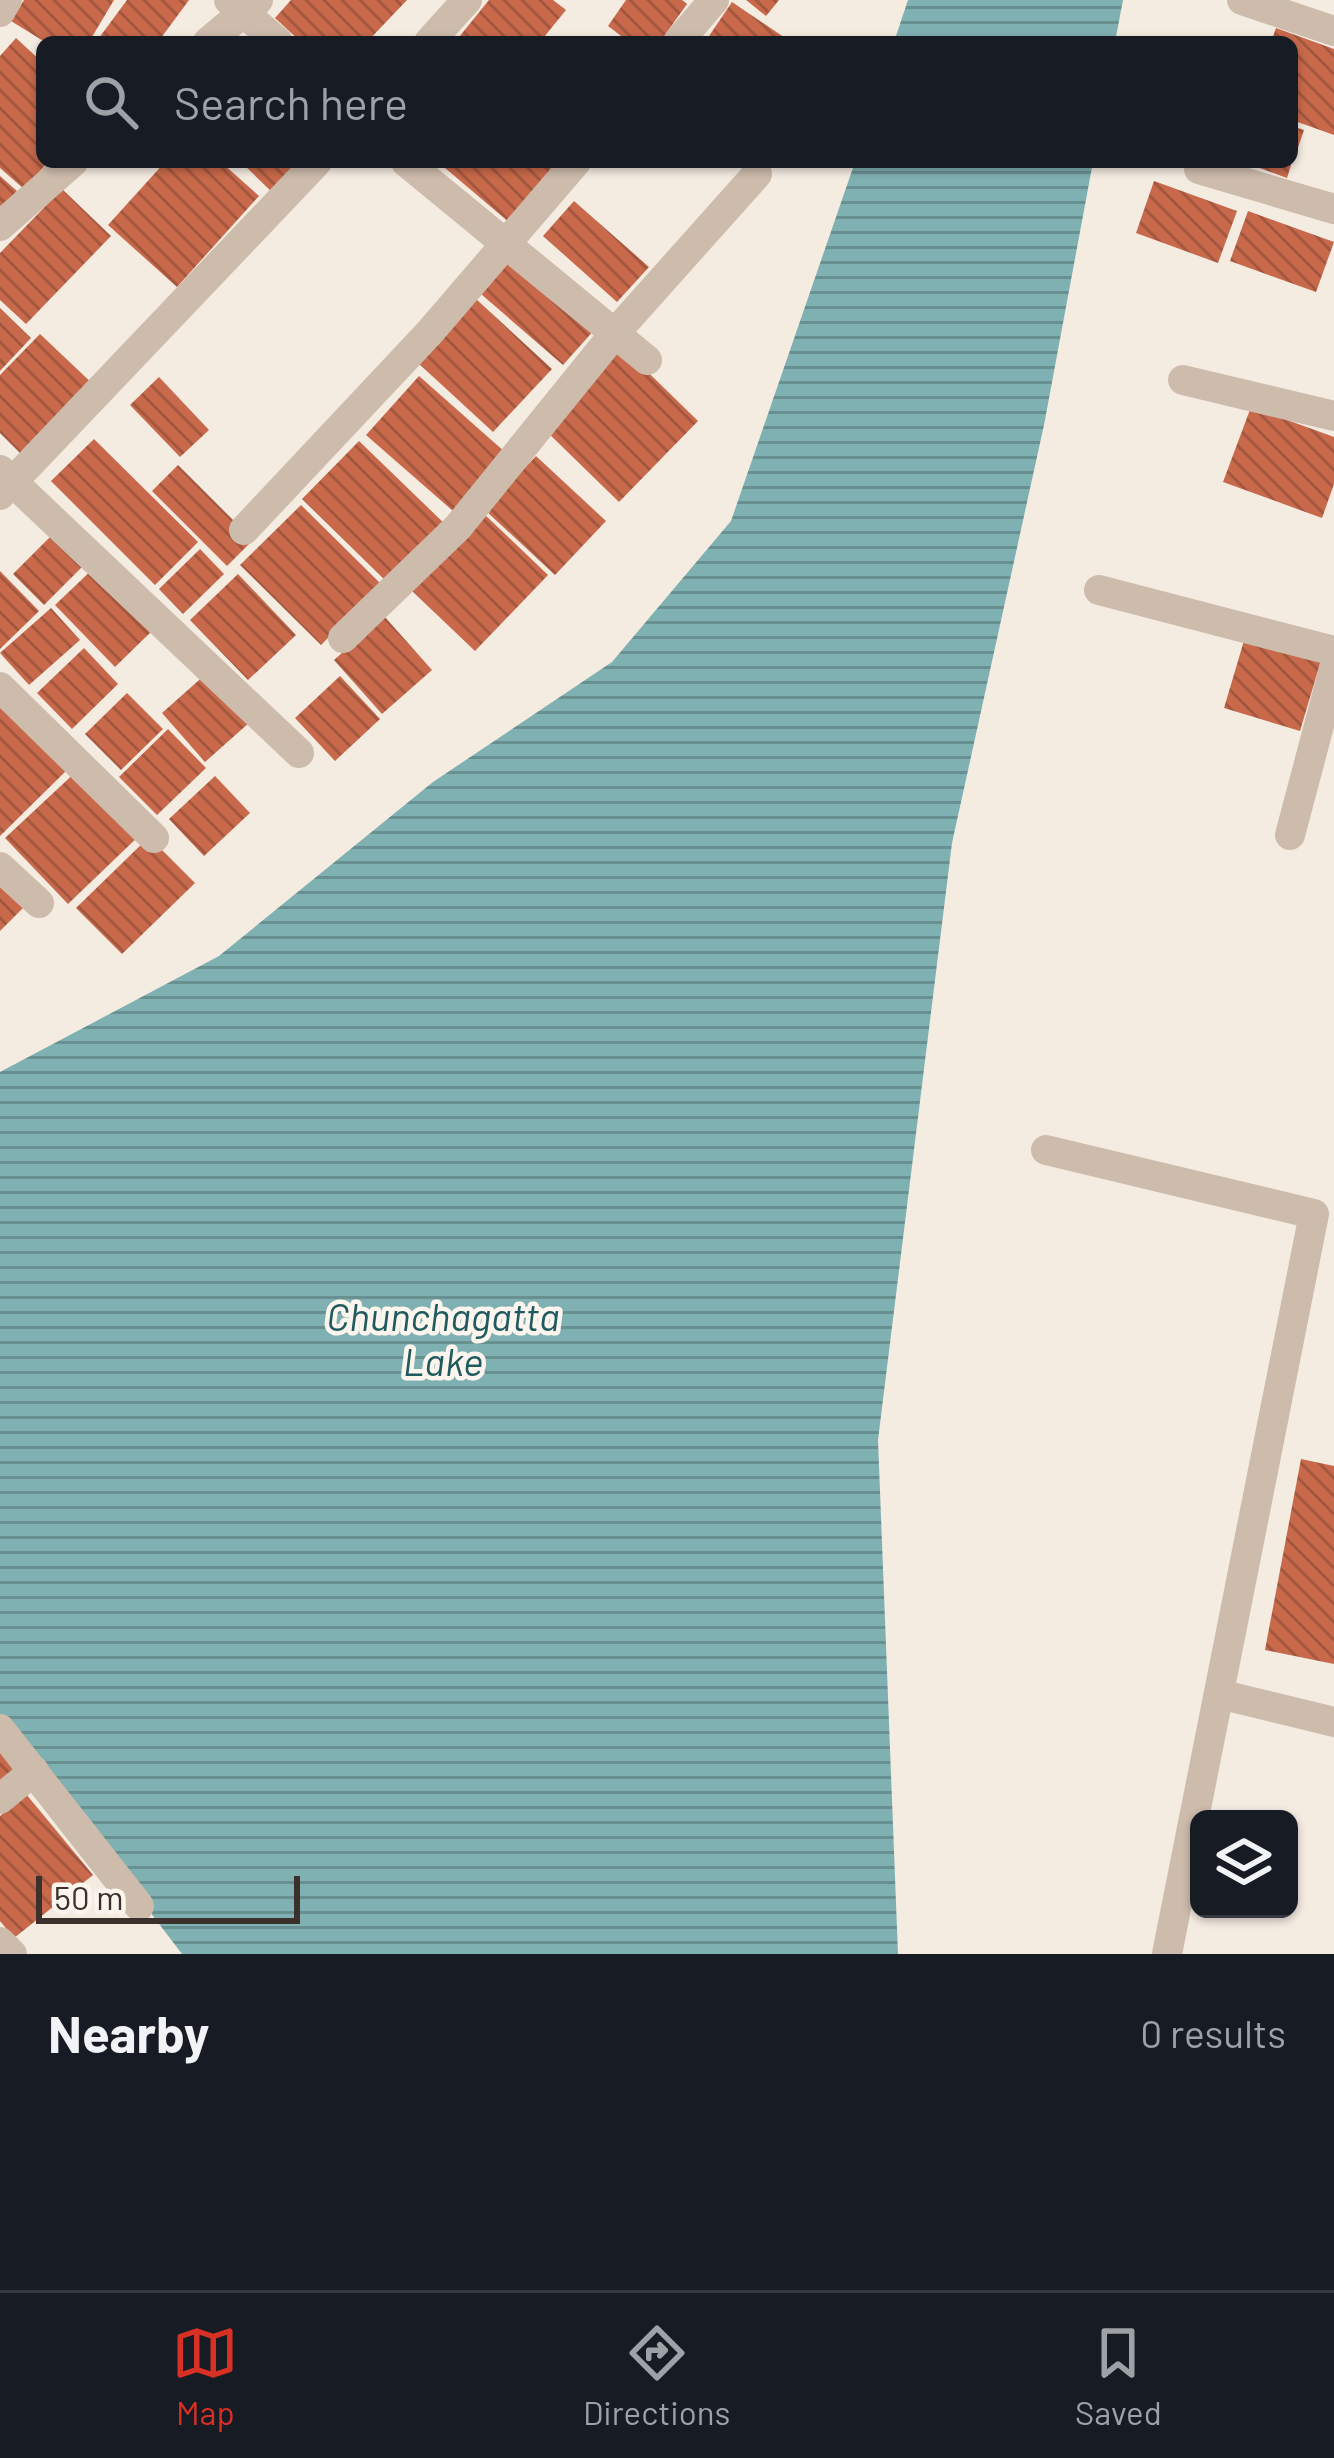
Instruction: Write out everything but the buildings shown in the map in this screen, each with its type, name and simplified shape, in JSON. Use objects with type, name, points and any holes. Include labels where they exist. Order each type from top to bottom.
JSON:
[{"type":"street","points":[[0,12],[7,0]]},
{"type":"street","points":[[434,36],[467,0]]},
{"type":"street","points":[[683,36],[714,0]]},
{"type":"street","points":[[1243,0],[1334,31]]},
{"type":"street","points":[[214,36],[244,3],[273,36]]},
{"type":"street","points":[[0,226],[66,168]]},
{"type":"street","points":[[299,753],[4,483],[310,168]]},
{"type":"street","points":[[413,168],[647,360]]},
{"type":"street","points":[[244,530],[571,168]]},
{"type":"street","points":[[1199,169],[1334,209]]},
{"type":"street","points":[[343,638],[458,527],[615,333],[757,174]]},
{"type":"street","points":[[1183,380],[1334,416]]},
{"type":"street","points":[[1099,590],[1334,651]]},
{"type":"street","points":[[1290,835],[1334,669]]},
{"type":"street","points":[[0,687],[154,838]]},
{"type":"street","points":[[0,867],[39,903]]},
{"type":"street","points":[[1046,1150],[1314,1214],[1167,1954]]},
{"type":"street","points":[[1219,1694],[1334,1722]]},
{"type":"street","points":[[0,1729],[140,1906]]},
{"type":"street","points":[[0,1799],[34,1771]]},
{"type":"street","points":[[0,1942],[12,1954]]},
{"type":"water","points":[[908,0],[1123,0],[1116,36],[896,36]]},
{"type":"water","name":"Chunchagatta Lake","points":[[853,168],[1092,168],[1044,425],[952,843],[878,1440],[898,1954],[182,1954],[0,1715],[0,1072],[219,956],[433,782],[612,662],[731,521]]}]
